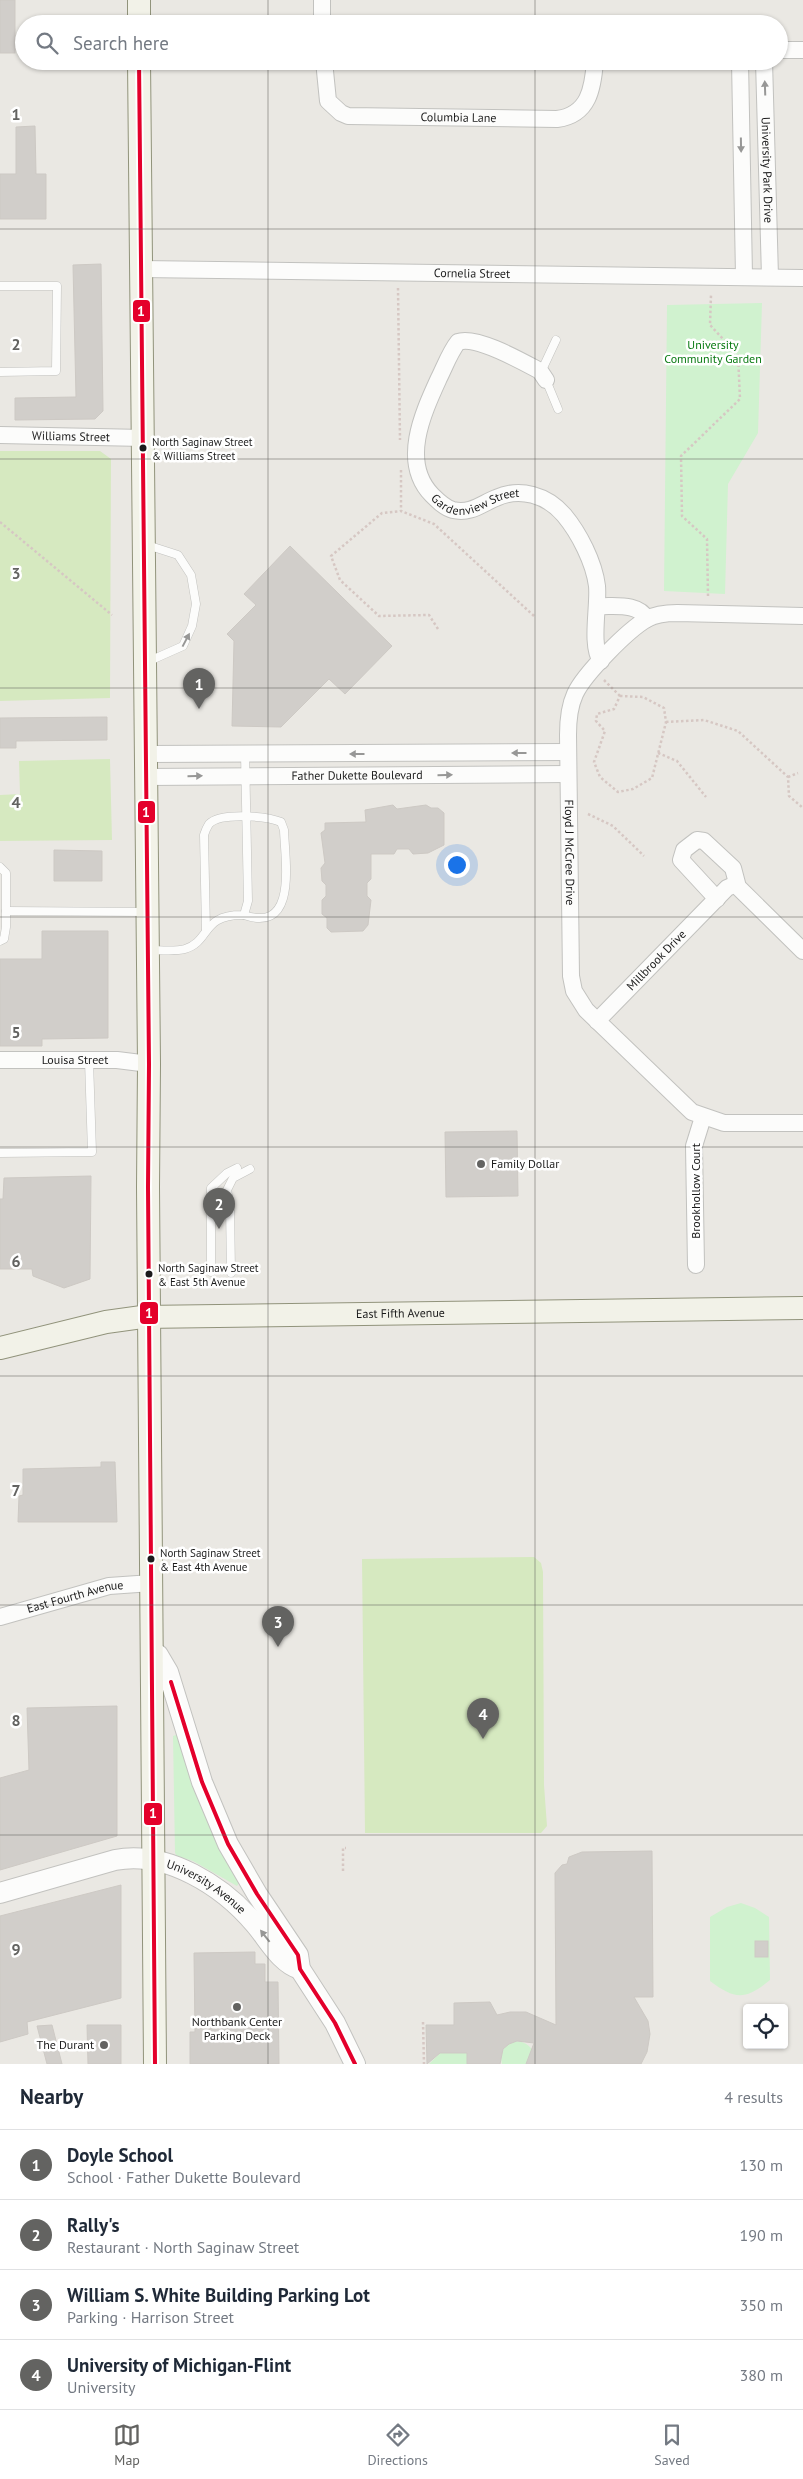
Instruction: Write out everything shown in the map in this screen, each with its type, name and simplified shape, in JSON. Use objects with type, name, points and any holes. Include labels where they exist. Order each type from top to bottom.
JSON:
[{"type":"main road","points":[[138,0],[139,15]]},
{"type":"main road","points":[[139,70],[149,1064],[152,1861],[155,2064]]},
{"type":"main road","name":"East Fifth Avenue","points":[[0,1348],[114,1320],[149,1317],[803,1308]]},
{"type":"street","points":[[322,0],[322,15]]},
{"type":"street","points":[[788,50],[803,50]]},
{"type":"street","name":"Columbia Lane","points":[[325,70],[328,101],[341,113],[348,116],[557,119],[574,114],[587,102],[593,88],[594,70]]},
{"type":"street","name":"University Park Drive","points":[[740,70],[744,276]]},
{"type":"street","name":"University Park Drive","points":[[764,70],[770,277]]},
{"type":"street","name":"Cornelia Street","points":[[141,269],[397,274],[803,278]]},
{"type":"street","name":"Gardenview Street","points":[[543,376],[480,343],[468,340],[458,342],[421,418],[417,442],[419,475],[436,499],[454,510],[471,510],[497,497],[517,493],[540,496],[551,503],[568,521],[584,548],[597,585],[597,648],[601,661]]},
{"type":"street","name":"Williams Street","points":[[0,435],[144,438]]},
{"type":"street","points":[[597,606],[634,608],[642,612],[647,620]]},
{"type":"street","name":"Floyd J McCree Drive","points":[[803,616],[677,613],[662,614],[647,620],[626,636],[581,682],[574,695],[569,716],[568,752],[570,976],[578,998],[597,1021],[684,1106],[703,1117],[724,1123],[803,1123]]},
{"type":"street","name":"Father Dukette Boulevard","points":[[146,754],[568,752]]},
{"type":"street","points":[[423,753],[423,775]]},
{"type":"street","points":[[474,753],[474,775]]},
{"type":"street","name":"Father Dukette Boulevard","points":[[146,777],[568,774]]},
{"type":"street","points":[[717,899],[682,863],[682,854],[697,840],[707,843],[734,870],[736,884],[803,950]]},
{"type":"street","name":"Millbrook Drive","points":[[597,1021],[727,888],[736,884]]},
{"type":"street","name":"Louisa Street","points":[[0,1060],[116,1060],[149,1064]]},
{"type":"street","name":"Brookhollow Court","points":[[696,1265],[694,1146],[703,1117]]},
{"type":"street","name":"East Fourth Avenue","points":[[0,1617],[109,1586],[152,1583]]},
{"type":"street","points":[[152,1651],[158,1655],[168,1672],[195,1761],[218,1822],[247,1878],[298,1955],[300,1969],[335,2023],[354,2064]]},
{"type":"street","name":"University Avenue","points":[[0,1893],[115,1860],[132,1858],[152,1861],[194,1874],[220,1889],[248,1916],[286,1962],[300,1969]]},
{"type":"lane","points":[[0,286],[57,286],[56,372],[0,372]]},
{"type":"lane","points":[[556,340],[543,376],[558,409]]},
{"type":"lane","points":[[144,544],[178,555],[192,575],[196,604],[192,626],[183,646],[145,663]]},
{"type":"lane","points":[[244,915],[248,901],[245,753]]},
{"type":"lane","points":[[147,950],[184,950],[194,944],[219,918],[230,915],[244,915],[254,918],[268,918],[281,907],[286,895],[284,830],[281,822],[269,817],[222,817],[210,824],[204,835],[206,930]]},
{"type":"lane","points":[[0,867],[6,873],[6,927],[4,939],[0,941]]},
{"type":"lane","points":[[6,911],[147,912]]},
{"type":"lane","points":[[0,1153],[92,1152],[89,1060]]},
{"type":"lane","points":[[211,1272],[211,1188],[218,1180],[237,1168]]},
{"type":"lane","points":[[231,1274],[230,1206],[227,1190],[233,1178],[250,1169]]},
{"type":"path","points":[[397,274],[400,441]]},
{"type":"path","points":[[708,596],[707,539],[682,516],[681,456],[740,399],[738,355],[710,325],[711,295]]},
{"type":"path","points":[[400,461],[401,511]]},
{"type":"path","points":[[438,629],[428,615],[379,616],[340,580],[331,556],[382,513],[401,511],[434,524],[534,616]]},
{"type":"path","points":[[0,522],[112,615]]},
{"type":"path","points":[[604,680],[620,696],[643,697],[664,708],[666,722],[652,778],[633,789],[618,792],[600,777],[594,762],[605,731],[596,721],[597,714],[614,709],[620,696]]},
{"type":"path","points":[[666,722],[704,720],[738,730],[788,777],[789,796],[803,808]]},
{"type":"path","points":[[658,753],[677,761],[706,797]]},
{"type":"path","points":[[788,777],[798,773]]},
{"type":"path","points":[[588,814],[613,826],[644,856]]},
{"type":"path","points":[[343,1871],[343,1848],[346,1848]]},
{"type":"path","points":[[423,2022],[424,2064]]},
{"type":"green space","name":"University Community Garden","points":[[762,303],[758,433],[728,484],[725,594],[664,591],[667,305]]},
{"type":"green space","points":[[0,451],[100,451],[111,459],[110,698],[0,701]]},
{"type":"green space","points":[[110,759],[112,840],[0,841],[0,795],[20,794],[19,761]]},
{"type":"green space","points":[[534,1557],[541,1563],[543,1572],[544,1785],[547,1826],[541,1833],[365,1833],[362,1559]]},
{"type":"green space","points":[[173,1736],[179,1736],[239,1883],[237,1886],[193,1861],[177,1856],[175,1853]]},
{"type":"green space","points":[[741,1903],[755,1908],[769,1917],[770,1980],[754,1991],[740,1995],[727,1992],[710,1981],[710,1917],[727,1907]]},
{"type":"green space","points":[[514,2041],[524,2043],[532,2050],[534,2053],[531,2064],[502,2064],[501,2056],[503,2050]]},
{"type":"green space","points":[[468,2049],[467,2064],[429,2064],[440,2053],[456,2053]]},
{"type":"building","points":[[0,0],[15,0],[15,53],[0,53]]},
{"type":"building","points":[[35,126],[36,174],[46,174],[46,219],[0,219],[0,174],[16,174],[16,127]]},
{"type":"building","points":[[101,264],[103,411],[95,419],[15,420],[15,398],[76,397],[73,265]]},
{"type":"building","points":[[290,546],[392,646],[345,694],[329,679],[281,727],[232,726],[234,641],[227,634],[256,605],[244,594]]},
{"type":"building","points":[[107,717],[107,740],[16,741],[16,748],[0,748],[0,718]]},
{"type":"building","points":[[393,805],[397,809],[426,805],[431,808],[438,808],[444,813],[444,845],[428,853],[413,854],[409,849],[397,849],[394,854],[371,854],[371,879],[367,883],[367,896],[371,900],[368,925],[363,931],[331,932],[327,928],[327,918],[322,914],[322,900],[326,896],[326,885],[322,881],[321,868],[325,863],[321,833],[325,830],[325,823],[366,822],[365,810]]},
{"type":"building","points":[[54,850],[102,851],[102,881],[54,881]]},
{"type":"building","points":[[42,931],[108,931],[108,1038],[42,1039],[42,1046],[0,1046],[0,959],[42,959]]},
{"type":"building","name":"Family Dollar","points":[[517,1131],[518,1196],[446,1197],[445,1132]]},
{"type":"building","points":[[91,1176],[90,1279],[64,1288],[33,1276],[32,1269],[0,1269],[0,1199],[3,1199],[4,1178]]},
{"type":"building","points":[[101,1462],[115,1462],[117,1522],[18,1522],[19,1496],[23,1495],[23,1469],[101,1467]]},
{"type":"building","points":[[117,1706],[117,1836],[0,1870],[0,1778],[29,1770],[27,1708]]},
{"type":"building","points":[[652,1851],[653,1997],[634,1997],[648,2021],[650,2034],[647,2052],[641,2064],[526,2064],[534,2043],[517,2041],[503,2049],[500,2064],[467,2064],[467,2053],[440,2053],[427,2064],[426,2025],[454,2025],[454,2003],[490,2002],[497,2015],[510,2012],[526,2012],[556,2025],[555,1873],[562,1865],[567,1864],[569,1857],[582,1852]]},
{"type":"building","points":[[121,1885],[121,1998],[27,2022],[28,2034],[0,2042],[0,1916]]},
{"type":"building","points":[[755,1941],[768,1941],[768,1957],[755,1957]]},
{"type":"building","name":"Northbank Center Parking Deck","points":[[255,1952],[255,1964],[265,1964],[265,1982],[278,1982],[279,2064],[190,2064],[190,2032],[195,2032],[194,1953]]},
{"type":"building","points":[[52,2025],[62,2064],[47,2064],[37,2026]]},
{"type":"building","name":"The Durant","points":[[87,2025],[121,2025],[121,2064],[88,2064]]},
{"type":"transit line","name":"1","points":[[139,70],[149,1064],[148,1187],[155,2064]]},
{"type":"transit line","name":"1","points":[[171,1682],[202,1782],[228,1844],[257,1894],[298,1955],[300,1969],[335,2023],[355,2064]]},
{"type":"place","name":"North Saginaw Street & Williams Street","points":[[143,448]]},
{"type":"place","name":"Doyle School","points":[[199,709]]},
{"type":"place","name":"Family Dollar","points":[[481,1164]]},
{"type":"place","name":"Rally's","points":[[219,1229]]},
{"type":"place","name":"North Saginaw Street & East 5th Avenue","points":[[149,1274]]},
{"type":"place","name":"North Saginaw Street & East 4th Avenue","points":[[151,1559]]},
{"type":"place","name":"William S. White Building Parking Lot","points":[[278,1647]]},
{"type":"place","name":"University of Michigan-Flint","points":[[483,1739]]},
{"type":"place","name":"Northbank Center Parking Deck","points":[[237,2007]]},
{"type":"place","name":"The Durant","points":[[104,2045]]}]
